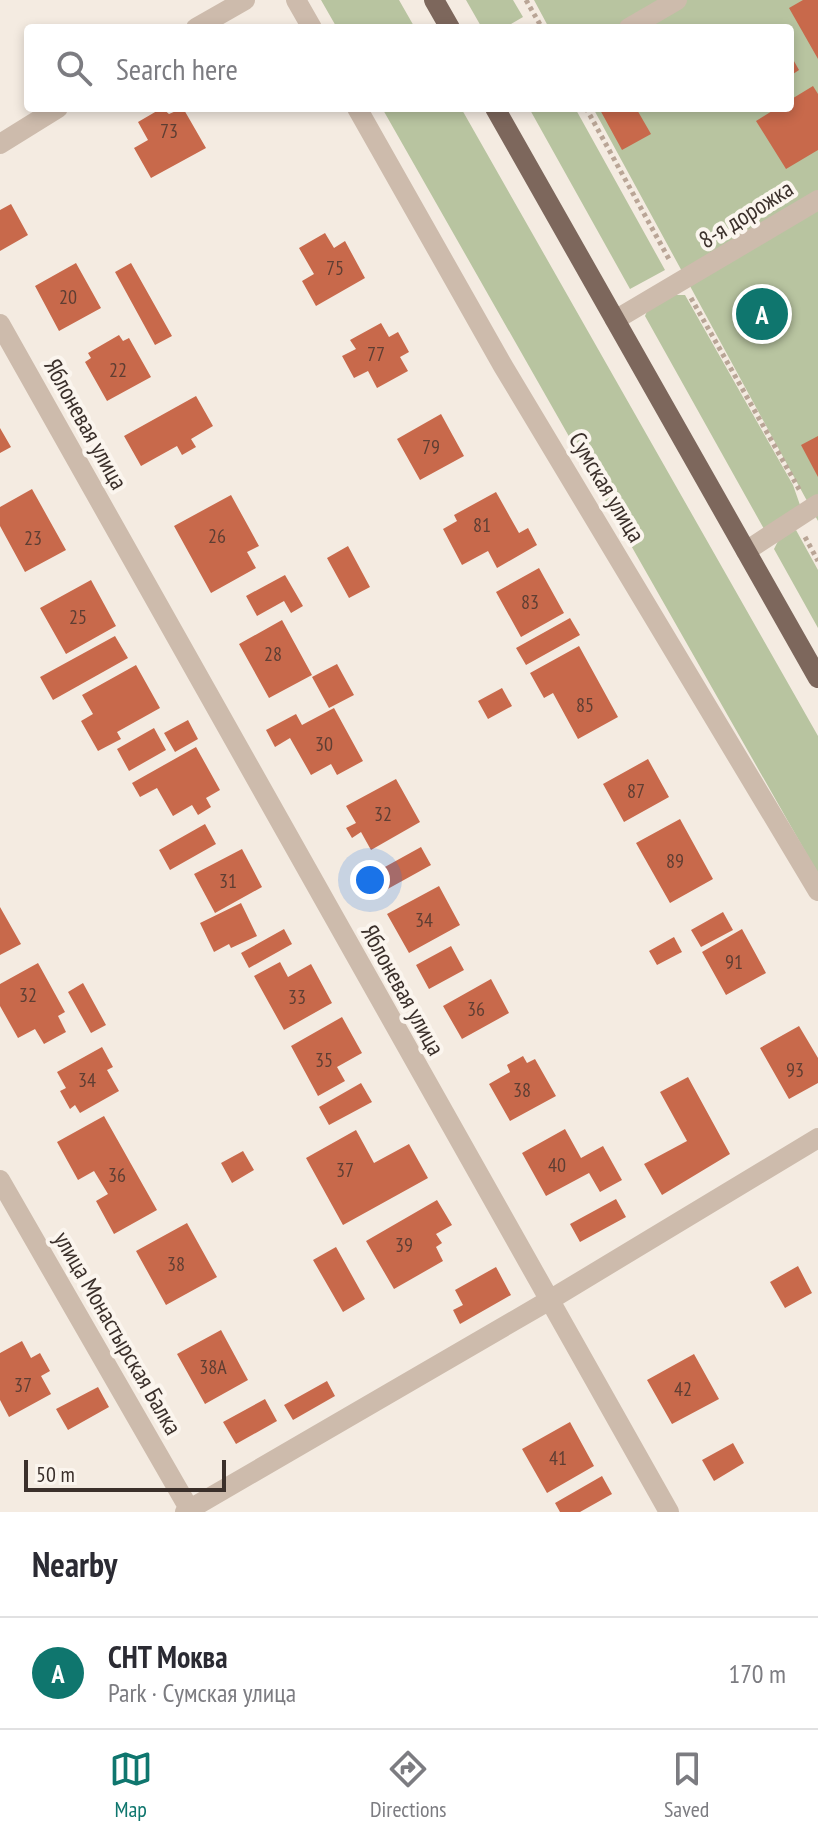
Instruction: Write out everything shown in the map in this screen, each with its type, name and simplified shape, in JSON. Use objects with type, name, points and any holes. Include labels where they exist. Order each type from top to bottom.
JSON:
[{"type":"main road","points":[[434,0],[448,24]]},
{"type":"main road","points":[[497,112],[818,678]]},
{"type":"street","points":[[203,24],[245,0]]},
{"type":"street","points":[[296,0],[310,24]]},
{"type":"street","points":[[636,24],[677,0]]},
{"type":"street","points":[[0,144],[52,112]]},
{"type":"street","name":"Сумская улица","points":[[359,112],[503,366],[818,891]]},
{"type":"street","name":"8-я дорожка","points":[[615,320],[701,272],[818,200]]},
{"type":"street","name":"Яблоневая улица","points":[[0,324],[669,1512]]},
{"type":"street","points":[[746,551],[818,504]]},
{"type":"street","points":[[188,1511],[548,1301],[818,1138]]},
{"type":"street","name":"улица Монастырская Балка","points":[[0,1180],[188,1511]]},
{"type":"path","points":[[526,0],[540,24]]},
{"type":"path","points":[[588,112],[808,506],[796,521],[818,561]]},
{"type":"green space","points":[[321,0],[399,0],[413,24],[335,24]]},
{"type":"green space","points":[[466,0],[513,0],[523,17],[511,24],[480,24]]},
{"type":"green space","points":[[534,0],[818,0],[818,521],[595,112],[794,112],[794,24],[547,24]]},
{"type":"green space","points":[[384,112],[463,112],[818,736],[818,874]]},
{"type":"green space","points":[[531,112],[577,112],[665,270],[630,289]]},
{"type":"green space","points":[[669,295],[685,295],[793,485],[800,505],[764,529],[645,316],[650,304]]},
{"type":"green space","points":[[796,530],[818,570],[818,628],[774,549],[779,539]]},
{"type":"building","points":[[803,0],[818,0],[818,59],[789,8]]},
{"type":"building","points":[[813,86],[818,94],[818,150],[786,169],[756,121],[771,112],[794,112],[794,98]]},
{"type":"building","points":[[155,112],[185,112],[206,148],[151,178],[134,148],[148,140],[138,122]]},
{"type":"building","points":[[601,112],[638,112],[651,134],[622,150]]},
{"type":"building","points":[[11,204],[28,235],[0,251],[0,210]]},
{"type":"building","points":[[325,233],[334,248],[345,241],[365,278],[316,306],[302,281],[314,274],[299,248]]},
{"type":"building","points":[[76,263],[101,308],[59,331],[35,286]]},
{"type":"building","points":[[131,263],[172,336],[155,345],[115,272]]},
{"type":"building","points":[[381,323],[389,337],[398,332],[409,352],[400,357],[408,371],[377,388],[368,371],[354,378],[342,356],[356,349],[350,340]]},
{"type":"building","points":[[119,335],[123,341],[129,338],[151,377],[107,401],[85,362],[91,358],[88,353]]},
{"type":"building","points":[[196,396],[213,426],[191,439],[196,447],[182,455],[177,446],[141,466],[124,436]]},
{"type":"building","points":[[441,414],[464,456],[420,480],[397,439]]},
{"type":"building","points":[[0,428],[11,447],[0,453]]},
{"type":"building","points":[[818,436],[818,477],[801,445]]},
{"type":"building","points":[[32,489],[66,550],[25,572],[0,526],[0,507]]},
{"type":"building","points":[[496,492],[519,533],[528,528],[537,545],[497,568],[488,551],[462,565],[443,529],[457,521],[454,515]]},
{"type":"building","points":[[231,495],[259,546],[247,552],[256,568],[211,593],[174,526]]},
{"type":"building","points":[[348,546],[370,587],[349,598],[327,558]]},
{"type":"building","points":[[539,568],[564,613],[521,637],[496,592]]},
{"type":"building","points":[[285,575],[303,606],[291,613],[284,601],[257,616],[246,596]]},
{"type":"building","points":[[91,580],[116,626],[66,654],[40,608]]},
{"type":"building","points":[[570,618],[580,635],[526,665],[516,648]]},
{"type":"building","points":[[282,620],[312,675],[269,698],[239,644]]},
{"type":"building","points":[[115,636],[128,658],[53,700],[40,677]]},
{"type":"building","points":[[579,646],[618,717],[578,739],[553,693],[544,698],[530,673]]},
{"type":"building","points":[[337,664],[354,695],[329,708],[312,677]]},
{"type":"building","points":[[136,665],[160,708],[117,732],[121,739],[98,751],[81,721],[93,714],[82,695]]},
{"type":"building","points":[[502,688],[512,706],[488,719],[478,701]]},
{"type":"building","points":[[334,708],[363,761],[337,775],[331,764],[311,775],[290,738],[275,747],[266,730],[296,714],[302,725]]},
{"type":"building","points":[[188,720],[198,739],[175,752],[164,733]]},
{"type":"building","points":[[154,728],[166,750],[129,771],[117,749]]},
{"type":"building","points":[[196,747],[220,790],[206,798],[211,807],[198,815],[192,805],[173,816],[157,788],[140,797],[132,783]]},
{"type":"building","points":[[648,759],[669,797],[624,822],[603,784]]},
{"type":"building","points":[[396,779],[420,822],[371,850],[361,832],[352,838],[346,828],[356,823],[346,806]]},
{"type":"building","points":[[680,819],[713,879],[670,903],[636,843]]},
{"type":"building","points":[[205,824],[216,844],[170,870],[159,850]]},
{"type":"building","points":[[421,847],[431,865],[384,891],[374,873]]},
{"type":"building","points":[[242,849],[262,887],[215,913],[194,874]]},
{"type":"building","points":[[439,886],[460,925],[409,953],[387,914]]},
{"type":"building","points":[[241,903],[257,936],[214,952],[200,923]]},
{"type":"building","points":[[0,907],[21,944],[0,955]]},
{"type":"building","points":[[723,912],[733,930],[701,947],[691,930]]},
{"type":"building","points":[[284,929],[292,944],[249,968],[241,953]]},
{"type":"building","points":[[742,929],[766,973],[726,995],[702,952]]},
{"type":"building","points":[[674,937],[682,952],[657,965],[649,951]]},
{"type":"building","points":[[451,946],[464,970],[429,989],[416,965]]},
{"type":"building","points":[[280,962],[288,977],[311,964],[332,1003],[284,1030],[254,976]]},
{"type":"building","points":[[38,963],[65,1012],[58,1016],[66,1032],[44,1044],[35,1029],[18,1038],[0,1006],[0,984]]},
{"type":"building","points":[[491,979],[509,1013],[462,1039],[443,1006]]},
{"type":"building","points":[[83,983],[106,1025],[91,1033],[68,992]]},
{"type":"building","points":[[342,1017],[362,1053],[337,1067],[345,1081],[318,1096],[291,1046]]},
{"type":"building","points":[[799,1026],[818,1058],[818,1083],[789,1099],[760,1048]]},
{"type":"building","points":[[102,1047],[113,1067],[107,1070],[119,1091],[80,1113],[75,1105],[70,1109],[60,1091],[66,1088],[57,1072]]},
{"type":"building","points":[[523,1056],[527,1063],[535,1059],[556,1096],[510,1121],[489,1084],[510,1072],[507,1065]]},
{"type":"building","points":[[688,1077],[730,1154],[662,1195],[644,1164],[687,1141],[660,1092]]},
{"type":"building","points":[[361,1083],[372,1102],[329,1125],[319,1107]]},
{"type":"building","points":[[104,1116],[157,1210],[114,1234],[96,1201],[108,1194],[94,1171],[78,1180],[57,1142]]},
{"type":"building","points":[[565,1129],[581,1158],[603,1146],[622,1180],[600,1192],[589,1173],[546,1196],[522,1153]]},
{"type":"building","points":[[356,1130],[374,1163],[409,1144],[428,1178],[343,1225],[306,1158]]},
{"type":"building","points":[[243,1151],[254,1170],[232,1183],[221,1163]]},
{"type":"building","points":[[616,1199],[626,1217],[580,1242],[570,1224]]},
{"type":"building","points":[[437,1200],[452,1225],[436,1234],[442,1243],[436,1247],[443,1261],[394,1289],[366,1241]]},
{"type":"building","points":[[187,1223],[217,1277],[166,1305],[136,1251]]},
{"type":"building","points":[[336,1247],[365,1299],[343,1312],[313,1260]]},
{"type":"building","points":[[798,1266],[812,1293],[785,1308],[770,1282]]},
{"type":"building","points":[[496,1267],[511,1295],[460,1324],[453,1310],[463,1305],[455,1290]]},
{"type":"building","points":[[221,1330],[248,1380],[205,1404],[177,1354]]},
{"type":"building","points":[[22,1341],[31,1358],[40,1353],[50,1371],[41,1376],[51,1394],[9,1417],[0,1400],[0,1353]]},
{"type":"building","points":[[694,1354],[719,1399],[672,1424],[647,1380]]},
{"type":"building","points":[[327,1381],[335,1396],[293,1420],[284,1405]]},
{"type":"building","points":[[98,1387],[109,1407],[68,1430],[56,1409]]},
{"type":"building","points":[[265,1399],[277,1421],[236,1444],[223,1422]]},
{"type":"building","points":[[570,1422],[594,1466],[547,1493],[522,1449]]},
{"type":"building","points":[[733,1443],[744,1463],[714,1481],[702,1460]]},
{"type":"building","points":[[602,1476],[612,1494],[580,1512],[560,1512],[555,1503]]},
{"type":"place","name":"СНТ Моква","points":[[762,314]]}]
